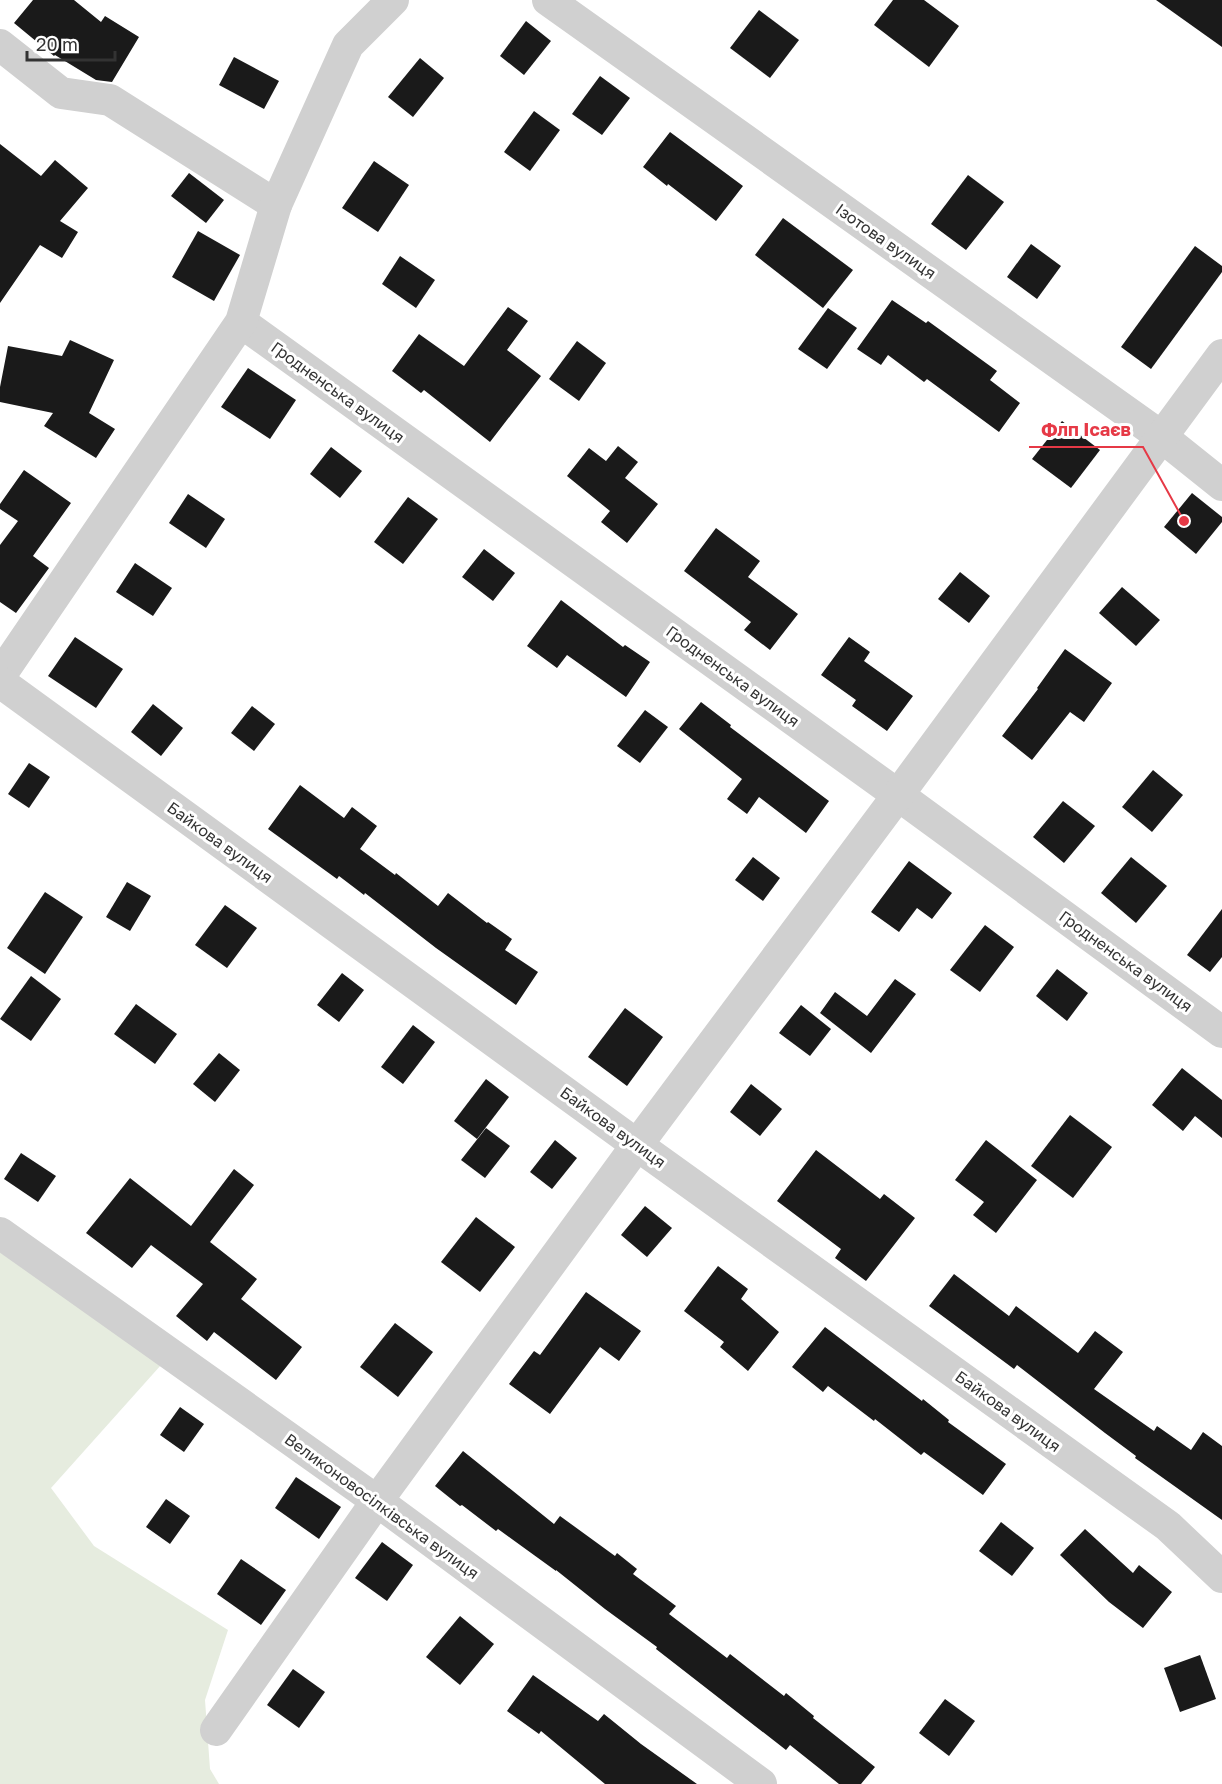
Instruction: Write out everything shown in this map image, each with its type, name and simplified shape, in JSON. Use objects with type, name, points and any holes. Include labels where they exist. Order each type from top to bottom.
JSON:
[{"type":"street","points":[[0,676],[241,322],[276,205],[348,45],[393,0]]},
{"type":"street","name":"Ізотова вулиця","points":[[548,0],[1162,436],[1222,485]]},
{"type":"street","points":[[0,45],[61,93],[110,100],[276,205]]},
{"type":"street","name":"Гродненська вулиця","points":[[241,322],[898,795],[1222,1032]]},
{"type":"street","points":[[216,1730],[377,1501],[637,1145],[1222,355]]},
{"type":"street","name":"Байкова вулиця","points":[[0,682],[637,1145],[1168,1526],[1222,1577]]},
{"type":"street","name":"Великоновосілківська вулиця","points":[[0,1233],[377,1501],[761,1784]]},
{"type":"shaded area","points":[[0,1252],[161,1365],[51,1488],[94,1546],[228,1630],[205,1700],[210,1769],[219,1784],[0,1784]]},
{"type":"building","points":[[33,0],[74,0],[101,22],[105,16],[139,37],[112,82],[96,80],[54,56],[14,23]]},
{"type":"building","points":[[893,0],[924,0],[959,26],[929,67],[874,25]]},
{"type":"building","points":[[1156,0],[1222,0],[1222,47]]},
{"type":"building","points":[[759,10],[799,40],[770,78],[730,48]]},
{"type":"building","points":[[526,21],[551,41],[524,75],[500,56]]},
{"type":"building","points":[[234,57],[279,81],[264,109],[219,85]]},
{"type":"building","points":[[420,58],[444,78],[413,117],[388,97]]},
{"type":"building","points":[[600,76],[630,98],[602,135],[572,114]]},
{"type":"building","points":[[534,111],[560,130],[530,171],[504,152]]},
{"type":"building","points":[[670,132],[743,186],[716,221],[643,167]]},
{"type":"building","points":[[0,144],[41,176],[55,160],[88,188],[60,221],[78,232],[62,258],[40,245],[0,303]]},
{"type":"building","points":[[374,161],[409,185],[378,232],[342,208]]},
{"type":"building","points":[[189,173],[224,200],[206,223],[171,196]]},
{"type":"building","points":[[968,175],[1004,202],[966,250],[931,224]]},
{"type":"building","points":[[783,218],[853,270],[823,308],[755,255]]},
{"type":"building","points":[[198,231],[240,255],[214,301],[172,277]]},
{"type":"building","points":[[1031,244],[1061,266],[1037,299],[1007,277]]},
{"type":"building","points":[[1195,246],[1222,266],[1222,272],[1151,369],[1121,347]]},
{"type":"building","points":[[400,256],[435,280],[416,308],[382,284]]},
{"type":"building","points":[[892,300],[926,323],[928,321],[997,371],[990,380],[1020,403],[999,432],[927,379],[924,382],[888,355],[881,365],[857,349]]},
{"type":"building","points":[[508,307],[528,321],[507,350],[541,376],[490,442],[424,390],[421,393],[392,371],[419,334],[464,366]]},
{"type":"building","points":[[828,308],[857,328],[827,369],[798,349]]},
{"type":"building","points":[[70,340],[114,360],[89,413],[115,429],[96,458],[44,426],[53,413],[0,402],[0,387],[8,346],[62,356]]},
{"type":"building","points":[[577,341],[606,363],[579,401],[549,379]]},
{"type":"building","points":[[248,368],[296,400],[270,439],[221,407]]},
{"type":"building","points":[[1062,421],[1100,450],[1071,488],[1032,459]]},
{"type":"building","points":[[618,446],[638,462],[625,478],[658,504],[627,543],[601,522],[610,511],[567,476],[589,448],[606,461]]},
{"type":"building","points":[[331,447],[362,471],[340,498],[310,474]]},
{"type":"building","points":[[24,470],[71,503],[33,556],[49,568],[16,613],[0,602],[0,545],[18,521],[0,509],[0,504]]},
{"type":"building","points":[[1192,493],[1222,517],[1222,522],[1196,554],[1164,527]]},
{"type":"building","points":[[188,494],[225,519],[206,548],[169,523]]},
{"type":"building","points":[[408,497],[438,519],[403,564],[374,542]]},
{"type":"building","points":[[716,528],[760,561],[748,577],[798,614],[770,650],[744,630],[751,622],[684,571]]},
{"type":"building","points":[[484,549],[515,573],[493,601],[462,577]]},
{"type":"building","points":[[135,563],[172,588],[153,616],[116,592]]},
{"type":"building","points":[[960,572],[990,596],[969,623],[938,599]]},
{"type":"building","points":[[1122,587],[1160,620],[1136,646],[1099,613]]},
{"type":"building","points":[[561,600],[623,647],[625,645],[650,662],[626,697],[567,655],[557,668],[527,646]]},
{"type":"building","points":[[75,637],[123,669],[96,708],[48,676]]},
{"type":"building","points":[[849,637],[870,652],[864,661],[913,696],[887,731],[852,706],[856,700],[821,675]]},
{"type":"building","points":[[1065,649],[1112,683],[1084,722],[1070,712],[1032,760],[1002,736]]},
{"type":"building","points":[[701,702],[731,725],[730,727],[829,801],[806,833],[759,797],[747,814],[727,799],[742,779],[679,729]]},
{"type":"building","points":[[153,704],[183,728],[161,756],[131,732]]},
{"type":"building","points":[[252,706],[275,724],[254,751],[231,733]]},
{"type":"building","points":[[645,710],[668,727],[640,763],[617,746]]},
{"type":"building","points":[[29,763],[50,777],[29,808],[8,794]]},
{"type":"building","points":[[1153,770],[1183,795],[1152,832],[1122,807]]},
{"type":"building","points":[[300,785],[344,818],[352,807],[377,826],[360,849],[395,875],[396,873],[438,906],[448,893],[512,939],[505,950],[538,972],[516,1005],[436,948],[365,893],[364,895],[339,876],[337,879],[268,829]]},
{"type":"building","points":[[1063,801],[1095,826],[1064,863],[1033,837]]},
{"type":"building","points":[[753,857],[780,878],[763,901],[735,880]]},
{"type":"building","points":[[1131,857],[1167,886],[1136,923],[1101,893]]},
{"type":"building","points":[[909,861],[952,893],[932,919],[917,908],[899,932],[871,912]]},
{"type":"building","points":[[127,882],[151,896],[130,931],[106,917]]},
{"type":"building","points":[[45,892],[83,917],[45,974],[7,948]]},
{"type":"building","points":[[225,905],[257,928],[227,968],[195,945]]},
{"type":"building","points":[[1222,909],[1222,957],[1210,972],[1187,955]]},
{"type":"building","points":[[985,925],[1014,947],[980,992],[950,970]]},
{"type":"building","points":[[1057,969],[1088,993],[1067,1021],[1036,996]]},
{"type":"building","points":[[342,973],[364,990],[339,1022],[317,1005]]},
{"type":"building","points":[[31,976],[61,999],[31,1041],[0,1019]]},
{"type":"building","points":[[895,979],[916,994],[871,1053],[820,1013],[835,992],[867,1016]]},
{"type":"building","points":[[136,1004],[177,1034],[155,1064],[114,1034]]},
{"type":"building","points":[[801,1005],[831,1029],[810,1056],[779,1033]]},
{"type":"building","points":[[625,1008],[663,1037],[627,1086],[588,1057]]},
{"type":"building","points":[[413,1025],[435,1042],[403,1084],[381,1067]]},
{"type":"building","points":[[219,1053],[240,1070],[215,1102],[193,1084]]},
{"type":"building","points":[[1182,1068],[1222,1100],[1222,1138],[1195,1116],[1183,1131],[1152,1105]]},
{"type":"building","points":[[486,1079],[509,1097],[477,1139],[454,1121]]},
{"type":"building","points":[[751,1084],[782,1109],[760,1136],[730,1112]]},
{"type":"building","points":[[1070,1115],[1112,1147],[1073,1198],[1031,1166]]},
{"type":"building","points":[[486,1128],[510,1146],[485,1178],[461,1160]]},
{"type":"building","points":[[555,1140],[577,1158],[552,1189],[530,1172]]},
{"type":"building","points":[[986,1140],[1037,1180],[996,1233],[973,1215],[984,1202],[955,1180]]},
{"type":"building","points":[[816,1150],[880,1199],[884,1194],[915,1218],[866,1281],[835,1258],[841,1249],[777,1201]]},
{"type":"building","points":[[21,1153],[56,1176],[38,1202],[4,1179]]},
{"type":"building","points":[[234,1169],[254,1185],[210,1242],[257,1279],[241,1299],[302,1347],[276,1380],[214,1332],[207,1341],[176,1316],[203,1284],[151,1245],[132,1268],[86,1233],[130,1178],[191,1226]]},
{"type":"building","points":[[645,1206],[672,1228],[647,1257],[621,1235]]},
{"type":"building","points":[[476,1217],[515,1247],[480,1292],[441,1262]]},
{"type":"building","points":[[718,1266],[748,1289],[741,1299],[779,1332],[748,1371],[720,1347],[724,1342],[684,1311]]},
{"type":"building","points":[[954,1274],[1009,1316],[1016,1306],[1078,1353],[1095,1331],[1123,1352],[1094,1389],[1154,1431],[1157,1426],[1191,1450],[1203,1432],[1222,1446],[1222,1520],[1135,1458],[1136,1456],[1017,1365],[1014,1369],[929,1306]]},
{"type":"building","points":[[586,1292],[641,1331],[619,1361],[600,1347],[550,1414],[509,1384],[534,1351],[540,1355]]},
{"type":"building","points":[[395,1323],[433,1352],[398,1397],[360,1367]]},
{"type":"building","points":[[825,1327],[1006,1464],[983,1495],[924,1452],[921,1455],[828,1386],[823,1392],[792,1367]]},
{"type":"building","points":[[180,1407],[204,1424],[184,1452],[160,1435]]},
{"type":"building","points":[[463,1451],[554,1524],[560,1516],[615,1556],[617,1553],[637,1569],[633,1574],[676,1606],[669,1614],[727,1658],[730,1654],[784,1696],[786,1693],[814,1716],[813,1718],[875,1767],[861,1784],[839,1784],[790,1745],[786,1750],[556,1570],[498,1529],[496,1531],[462,1505],[460,1506],[435,1486]]},
{"type":"building","points":[[296,1477],[341,1507],[319,1539],[275,1508]]},
{"type":"building","points":[[166,1499],[190,1516],[170,1544],[146,1527]]},
{"type":"building","points":[[1001,1522],[1034,1548],[1012,1576],[979,1551]]},
{"type":"building","points":[[1085,1529],[1133,1573],[1139,1565],[1172,1592],[1143,1628],[1109,1602],[1060,1555]]},
{"type":"building","points":[[382,1542],[413,1565],[387,1601],[355,1578]]},
{"type":"building","points":[[241,1559],[286,1590],[261,1625],[217,1594]]},
{"type":"building","points":[[460,1616],[494,1644],[460,1685],[426,1657]]},
{"type":"building","points":[[1200,1655],[1216,1699],[1180,1712],[1164,1668]]},
{"type":"building","points":[[293,1669],[325,1692],[299,1728],[267,1705]]},
{"type":"building","points":[[533,1675],[598,1721],[604,1714],[697,1784],[605,1784],[541,1731],[539,1734],[507,1711]]},
{"type":"building","points":[[945,1699],[975,1721],[949,1756],[919,1733]]},
{"type":"place","name":"Флп Ісаєв","points":[[1184,521]]}]
